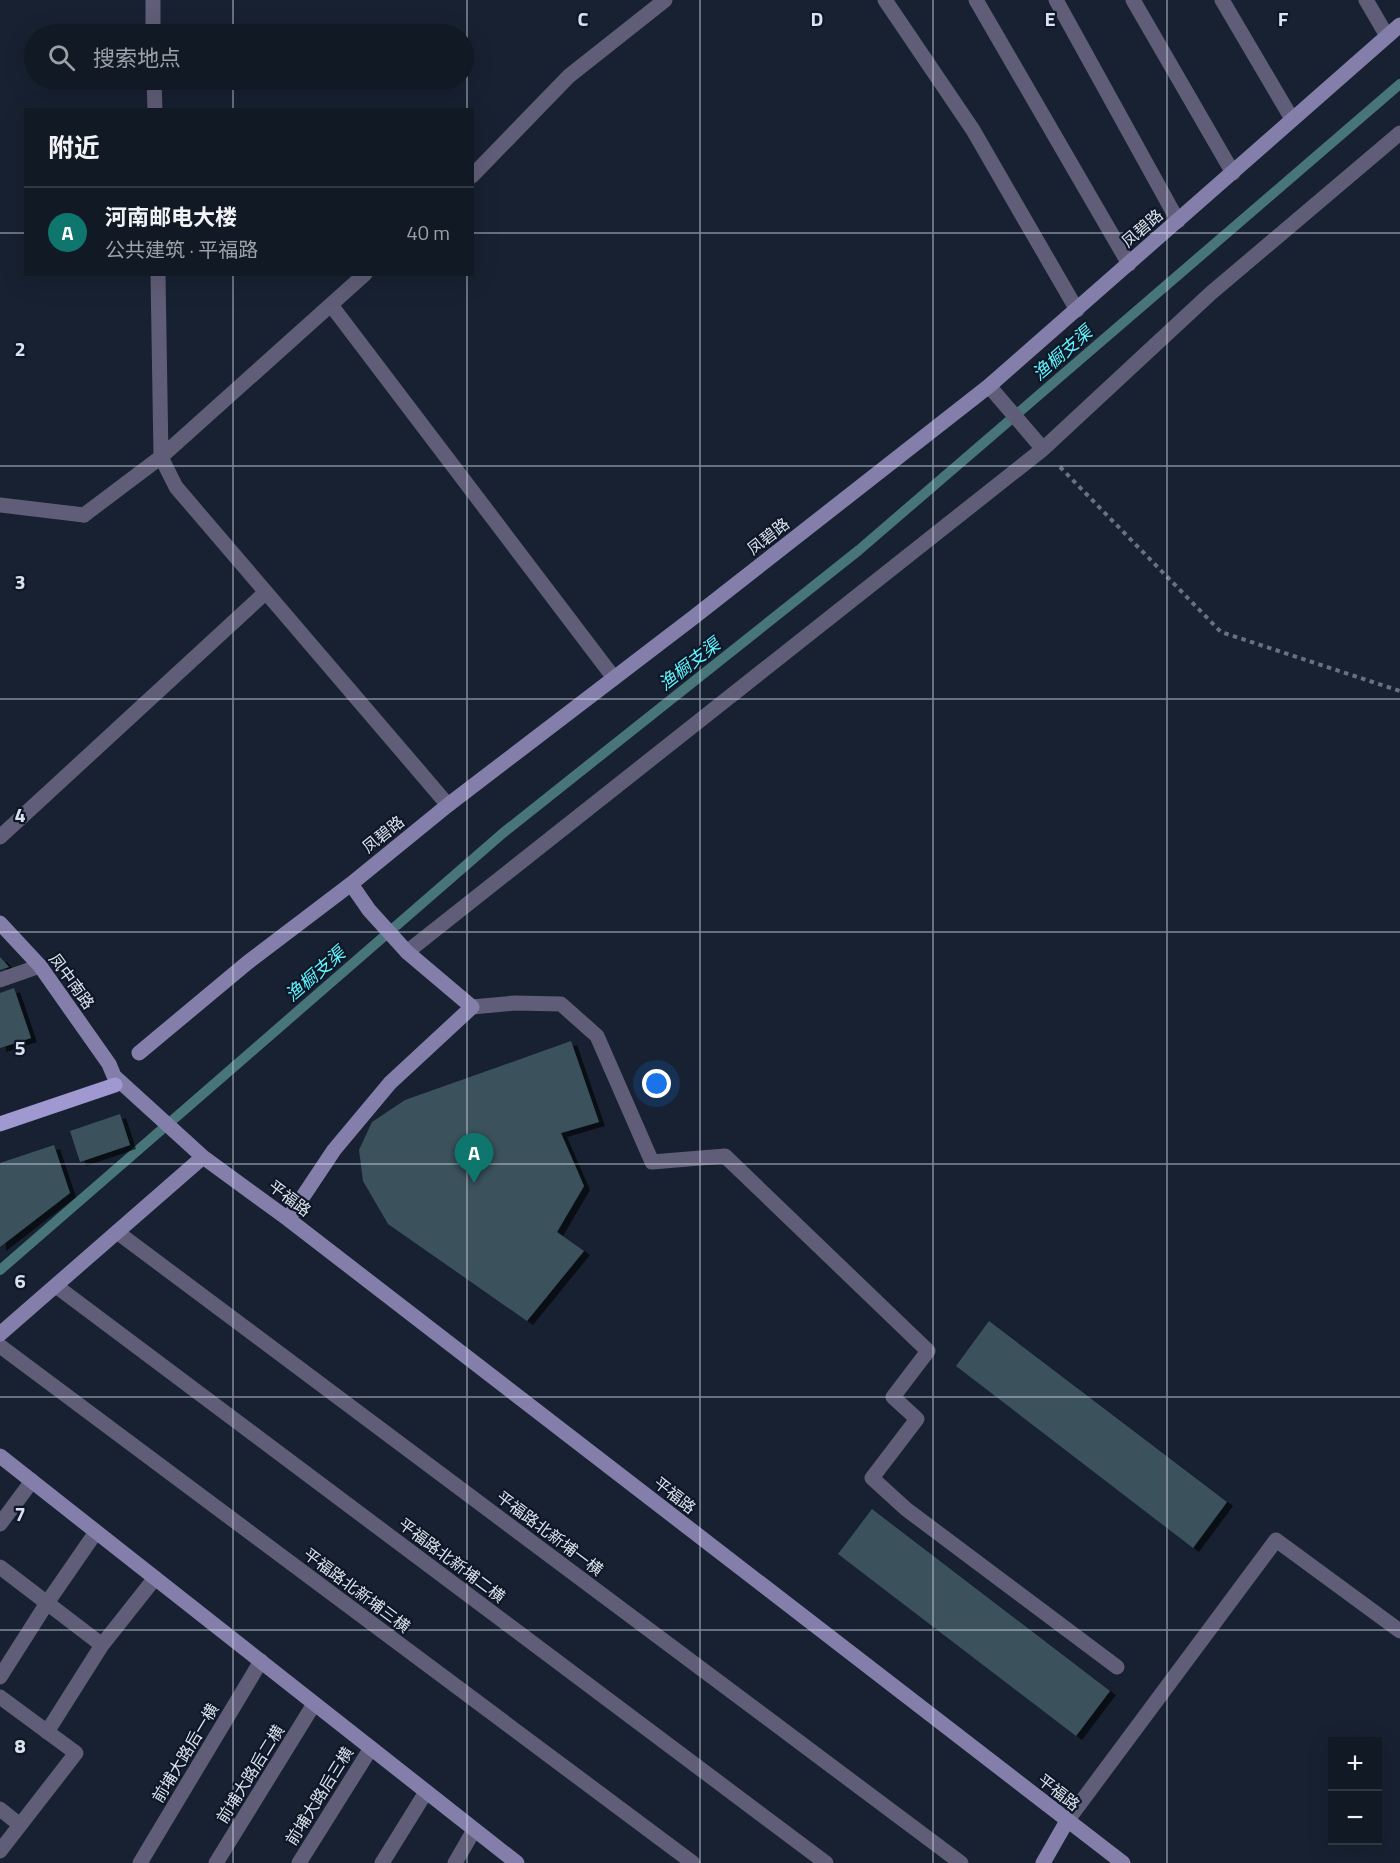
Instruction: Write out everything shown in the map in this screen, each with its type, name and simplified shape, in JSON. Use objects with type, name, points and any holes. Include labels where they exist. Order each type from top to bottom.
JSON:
[{"type":"main road","points":[[0,1124],[115,1085]]},
{"type":"street","points":[[153,0],[153,24]]},
{"type":"street","points":[[474,174],[569,76],[665,0]]},
{"type":"street","points":[[885,0],[973,130],[1077,310]]},
{"type":"street","points":[[976,0],[1129,264]]},
{"type":"street","points":[[1056,0],[1178,220]]},
{"type":"street","points":[[1133,0],[1233,173]]},
{"type":"street","points":[[1222,0],[1292,119]]},
{"type":"street","points":[[1366,0],[1387,36]]},
{"type":"street","name":"凤碧路","points":[[139,1053],[247,963],[351,884],[448,805],[989,386],[1400,25]]},
{"type":"street","points":[[154,90],[155,108]]},
{"type":"street","points":[[407,952],[1043,450],[1211,293],[1400,133]]},
{"type":"street","points":[[158,276],[161,457],[176,487],[448,805]]},
{"type":"street","points":[[0,505],[84,515],[161,457],[363,276]]},
{"type":"street","points":[[332,304],[614,678]]},
{"type":"street","points":[[989,386],[1043,450]]},
{"type":"street","points":[[0,837],[266,592]]},
{"type":"street","points":[[351,884],[369,910],[407,952],[472,1007]]},
{"type":"street","name":"凤中南路","points":[[0,923],[40,966],[109,1064],[114,1076],[150,1109]]},
{"type":"street","points":[[0,980],[40,966]]},
{"type":"street","points":[[288,1219],[334,1150],[390,1083],[472,1007],[514,1003],[561,1004],[597,1036],[652,1162],[725,1156],[928,1350],[893,1397],[916,1419],[872,1478],[906,1509],[1117,1667]]},
{"type":"street","name":"平福路","points":[[150,1109],[203,1157],[288,1219],[1123,1863]]},
{"type":"street","points":[[0,1334],[203,1157]]},
{"type":"street","name":"平福路北新埔一横","points":[[117,1232],[962,1863]]},
{"type":"street","name":"平福路北新埔二横","points":[[56,1286],[826,1863]]},
{"type":"street","name":"平福路北新埔三横","points":[[0,1346],[693,1863]]},
{"type":"street","points":[[0,1456],[517,1863]]},
{"type":"street","points":[[0,1524],[32,1482]]},
{"type":"street","points":[[0,1677],[96,1532]]},
{"type":"street","points":[[1043,1863],[1067,1821],[1276,1540],[1400,1632]]},
{"type":"street","points":[[0,1567],[102,1645]]},
{"type":"street","points":[[47,1732],[102,1645],[155,1578]]},
{"type":"street","name":"前埔大路后一横","points":[[140,1863],[261,1661]]},
{"type":"street","points":[[0,1697],[76,1753],[0,1851]]},
{"type":"street","name":"前埔大路后二横","points":[[216,1863],[314,1704]]},
{"type":"street","name":"前埔大路后三横","points":[[299,1863],[370,1748]]},
{"type":"street","points":[[382,1863],[426,1792]]},
{"type":"street","points":[[0,1809],[20,1825]]},
{"type":"street","points":[[455,1863],[474,1830]]},
{"type":"path","points":[[1043,450],[1221,632],[1400,691]]},
{"type":"building","points":[[0,957],[9,967],[0,970]]},
{"type":"building","points":[[14,988],[31,1038],[0,1048],[0,993]]},
{"type":"building","points":[[571,1041],[599,1122],[561,1133],[584,1186],[557,1232],[584,1251],[527,1321],[388,1224],[363,1181],[359,1150],[372,1122],[405,1100]]},
{"type":"building","points":[[120,1114],[130,1145],[80,1162],[70,1131]]},
{"type":"building","points":[[54,1145],[70,1193],[0,1247],[0,1163]]},
{"type":"building","points":[[989,1321],[1227,1502],[1193,1548],[956,1366]]},
{"type":"building","points":[[872,1509],[1110,1691],[1076,1736],[838,1554]]},
{"type":"waterway","name":"渔橱支渠","points":[[0,1270],[503,833],[859,550],[1400,84]]},
{"type":"place","name":"河南邮电大楼","points":[[474,1183]]}]
